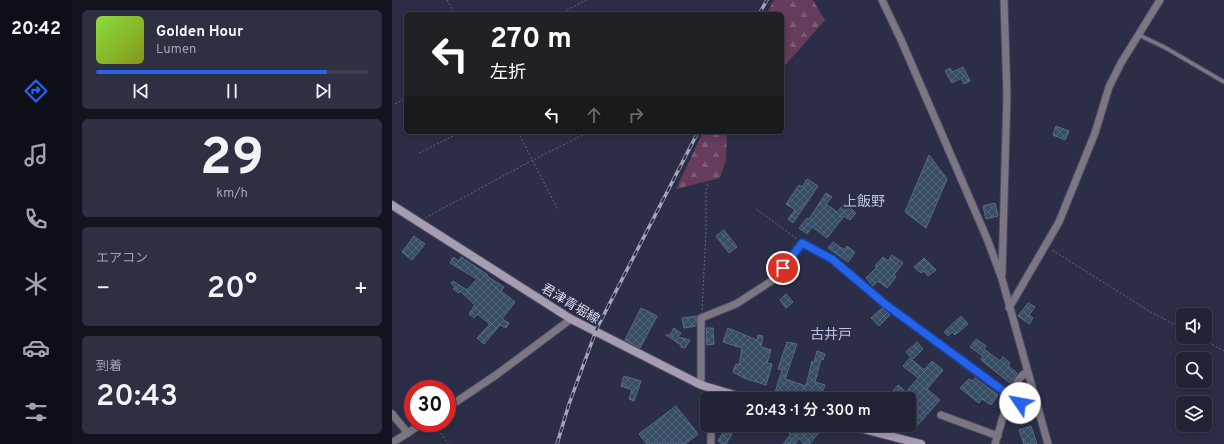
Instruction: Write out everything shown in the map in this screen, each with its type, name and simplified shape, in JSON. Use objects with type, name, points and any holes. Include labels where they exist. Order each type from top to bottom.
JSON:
[{"type":"main road","name":"君津青堀線","points":[[392,205],[571,319],[701,385],[723,392]]},
{"type":"main road","points":[[875,432],[921,444]]},
{"type":"street","points":[[882,0],[975,209],[1002,278],[1009,308],[1048,444]]},
{"type":"street","points":[[1002,278],[1007,95],[1004,0]]},
{"type":"street","points":[[1009,308],[1059,222],[1084,163],[1109,87],[1121,63],[1160,0]]},
{"type":"street","points":[[701,385],[702,318],[736,304],[773,280],[802,243],[832,259],[885,304],[1010,397],[1040,415]]},
{"type":"street","points":[[456,402],[496,375],[571,319]]},
{"type":"street","points":[[995,444],[1010,397],[1022,375],[1027,372]]},
{"type":"street","points":[[392,414],[408,433],[392,443]]},
{"type":"street","points":[[941,415],[998,436]]},
{"type":"street","points":[[711,432],[711,444]]},
{"type":"lane","points":[[1139,35],[1166,48],[1224,82]]},
{"type":"path","points":[[447,0],[454,12]]},
{"type":"path","points":[[564,12],[586,0]]},
{"type":"path","points":[[395,104],[404,99]]},
{"type":"path","points":[[419,153],[457,134]]},
{"type":"path","points":[[519,134],[558,210]]},
{"type":"path","points":[[419,221],[585,134]]},
{"type":"path","points":[[702,318],[705,287],[706,191],[708,182]]},
{"type":"path","points":[[756,209],[802,243]]},
{"type":"path","points":[[1046,246],[1150,311],[1176,325]]},
{"type":"path","points":[[1211,344],[1224,351]]},
{"type":"path","points":[[440,432],[448,444]]},
{"type":"green space","points":[[774,0],[813,0],[825,20],[784,67],[784,12],[767,12]]},
{"type":"green space","points":[[702,134],[727,134],[726,160],[720,178],[676,189]]},
{"type":"building","points":[[963,67],[970,81],[964,84],[961,78],[952,83],[945,71],[950,68],[952,72]]},
{"type":"building","points":[[1056,126],[1069,131],[1065,140],[1053,135]]},
{"type":"building","points":[[929,155],[947,179],[926,228],[905,212]]},
{"type":"building","points":[[807,179],[818,186],[793,223],[788,219],[795,210],[786,204],[799,185],[802,187]]},
{"type":"building","points":[[826,193],[832,197],[826,204],[837,212],[845,203],[856,213],[850,220],[844,216],[827,238],[812,227],[807,234],[799,228],[807,218],[809,219]]},
{"type":"building","points":[[995,203],[998,216],[986,219],[983,206]]},
{"type":"building","points":[[724,230],[737,247],[729,253],[716,236]]},
{"type":"building","points":[[414,236],[425,244],[412,260],[402,252]]},
{"type":"building","points":[[833,242],[844,250],[847,246],[855,252],[848,262],[828,248]]},
{"type":"building","points":[[892,255],[903,263],[894,275],[896,277],[887,288],[878,281],[873,286],[866,278],[877,267],[875,266],[883,257],[888,261]]},
{"type":"building","points":[[453,257],[459,261],[461,257],[488,275],[487,276],[504,287],[501,291],[515,302],[502,319],[509,323],[506,328],[500,325],[484,344],[477,338],[490,324],[477,314],[474,318],[469,314],[475,305],[460,291],[459,293],[453,289],[455,287],[451,283],[453,281],[467,290],[477,279],[450,263]]},
{"type":"building","points":[[924,258],[936,270],[928,276],[924,271],[921,273],[914,267]]},
{"type":"building","points":[[786,294],[793,302],[786,308],[780,300]]},
{"type":"building","points":[[1028,303],[1035,307],[1029,315],[1033,318],[1029,324],[1018,316]]},
{"type":"building","points":[[641,308],[657,316],[640,348],[625,340]]},
{"type":"building","points":[[882,308],[890,315],[879,326],[871,318]]},
{"type":"building","points":[[697,316],[696,326],[684,328],[682,318]]},
{"type":"building","points":[[961,316],[968,324],[955,335],[952,332],[948,336],[944,332]]},
{"type":"building","points":[[674,328],[681,333],[678,337],[690,340],[685,348],[681,347],[681,345],[666,335],[670,335]]},
{"type":"building","points":[[706,328],[713,328],[714,344],[707,345]]},
{"type":"building","points":[[728,328],[757,340],[758,335],[763,336],[761,347],[771,350],[767,363],[772,364],[766,385],[744,378],[733,372],[736,364],[739,365],[742,348],[723,342]]},
{"type":"building","points":[[976,339],[986,346],[984,349],[1000,361],[1003,357],[1010,363],[1008,366],[1017,373],[1010,383],[981,360],[983,356],[970,347]]},
{"type":"building","points":[[787,342],[797,344],[785,379],[806,386],[812,361],[814,362],[817,351],[825,354],[823,360],[821,359],[815,382],[825,385],[822,392],[775,392],[782,370],[778,369]]},
{"type":"building","points":[[917,342],[923,349],[913,359],[906,352]]},
{"type":"building","points":[[910,358],[924,370],[932,361],[943,370],[927,389],[940,400],[916,427],[916,392],[906,392],[918,378],[903,366]]},
{"type":"building","points":[[624,376],[641,381],[634,401],[629,399],[632,390],[621,386]]},
{"type":"building","points":[[975,378],[998,395],[991,405],[982,399],[979,403],[960,388],[969,379],[973,381]]},
{"type":"building","points":[[898,385],[906,392],[892,392]]},
{"type":"building","points":[[676,406],[698,434],[685,444],[647,444],[639,434]]},
{"type":"building","points":[[1031,426],[1037,444],[1024,444],[1019,430]]},
{"type":"building","points":[[723,432],[733,432],[726,444],[722,444],[718,441]]},
{"type":"building","points":[[819,432],[809,444],[804,444],[799,438],[795,444],[783,444],[791,434],[789,433]]},
{"type":"railway","points":[[760,12],[767,0]]},
{"type":"railway","points":[[557,444],[569,404],[597,328],[697,134]]},
{"type":"district","name":"上飯野","points":[[864,201]]},
{"type":"district","name":"古井戸","points":[[831,334]]},
{"type":"route","points":[[783,268],[802,243],[832,259],[885,304],[1020,403]]}]
